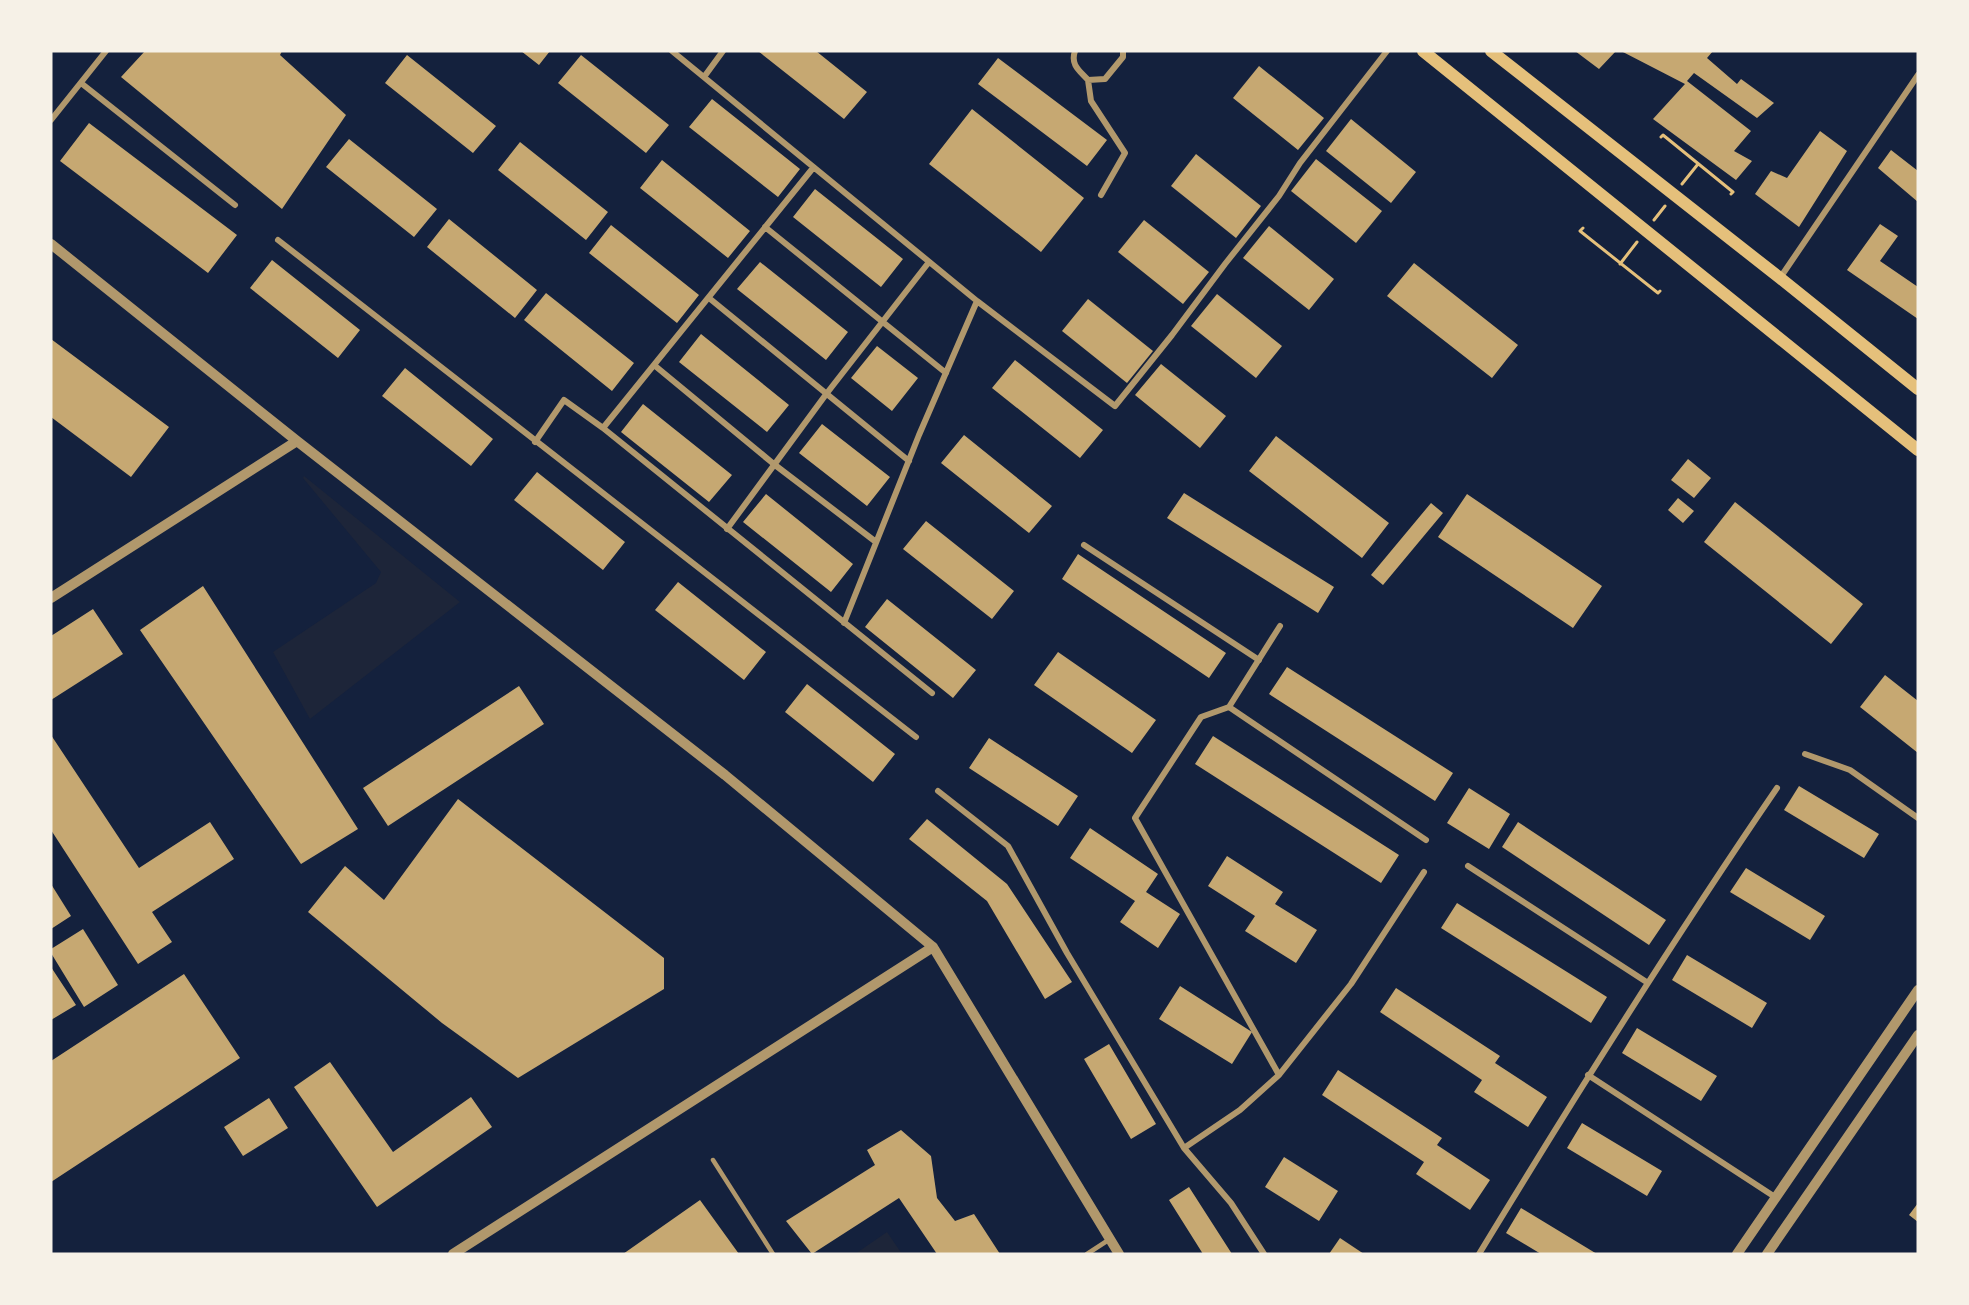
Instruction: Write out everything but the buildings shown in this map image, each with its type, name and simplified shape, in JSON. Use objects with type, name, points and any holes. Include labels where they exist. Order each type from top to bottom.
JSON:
[{"type":"main road","points":[[1423,51],[1918,450]]},
{"type":"main road","points":[[1491,51],[1918,389]]},
{"type":"street","points":[[51,120],[106,51]]},
{"type":"street","points":[[672,51],[977,301],[1115,406],[1279,196],[1300,163],[1387,51]]},
{"type":"street","points":[[704,77],[723,51]]},
{"type":"street","points":[[1075,51],[1073,55],[1075,66],[1088,80],[1091,100],[1125,153],[1101,195]]},
{"type":"street","points":[[1088,80],[1105,79],[1123,57],[1123,51]]},
{"type":"street","points":[[1780,278],[1918,75]]},
{"type":"street","points":[[81,83],[235,205]]},
{"type":"street","points":[[603,428],[813,168]]},
{"type":"street","points":[[765,227],[946,373]]},
{"type":"street","points":[[278,240],[916,737]]},
{"type":"street","points":[[51,244],[297,441],[725,775],[933,947],[1119,1254]]},
{"type":"street","points":[[727,529],[827,393],[929,262]]},
{"type":"street","points":[[709,298],[909,461]]},
{"type":"street","points":[[844,623],[977,301]]},
{"type":"street","points":[[654,365],[775,465],[876,542]]},
{"type":"street","points":[[535,442],[564,400],[603,428],[932,693]]},
{"type":"street","points":[[51,598],[297,441]]},
{"type":"street","points":[[1084,545],[1259,660]]},
{"type":"street","points":[[1279,1075],[1135,818],[1201,717],[1229,707],[1280,626]]},
{"type":"street","points":[[1229,707],[1426,840]]},
{"type":"street","points":[[1805,754],[1850,770],[1918,818]]},
{"type":"street","points":[[1479,1254],[1588,1075],[1734,850],[1777,788]]},
{"type":"street","points":[[938,791],[1008,846],[1067,953],[1185,1148],[1231,1203],[1264,1254]]},
{"type":"street","points":[[1468,866],[1648,983]]},
{"type":"street","points":[[1185,1148],[1240,1110],[1279,1075],[1351,984],[1424,872]]},
{"type":"street","points":[[453,1254],[933,947]]},
{"type":"street","points":[[1737,1254],[1918,990]]},
{"type":"street","points":[[1767,1254],[1918,1035]]},
{"type":"street","points":[[1588,1075],[1775,1197]]},
{"type":"lane","points":[[713,1160],[773,1254]]},
{"type":"lane","points":[[1087,1254],[1110,1239]]},
{"type":"path","points":[[1661,137],[1663,135],[1732,192],[1731,194]]},
{"type":"path","points":[[1677,191],[1698,164]]},
{"type":"path","points":[[1648,227],[1670,200]]},
{"type":"path","points":[[1583,228],[1580,231],[1620,264],[1658,293],[1660,291]]},
{"type":"path","points":[[1620,264],[1641,237]]},
{"type":"shaded area","points":[[304,476],[460,602],[310,719],[273,652],[376,583],[381,572],[303,478]]},
{"type":"shaded area","points":[[887,1232],[902,1254],[855,1254]]}]
